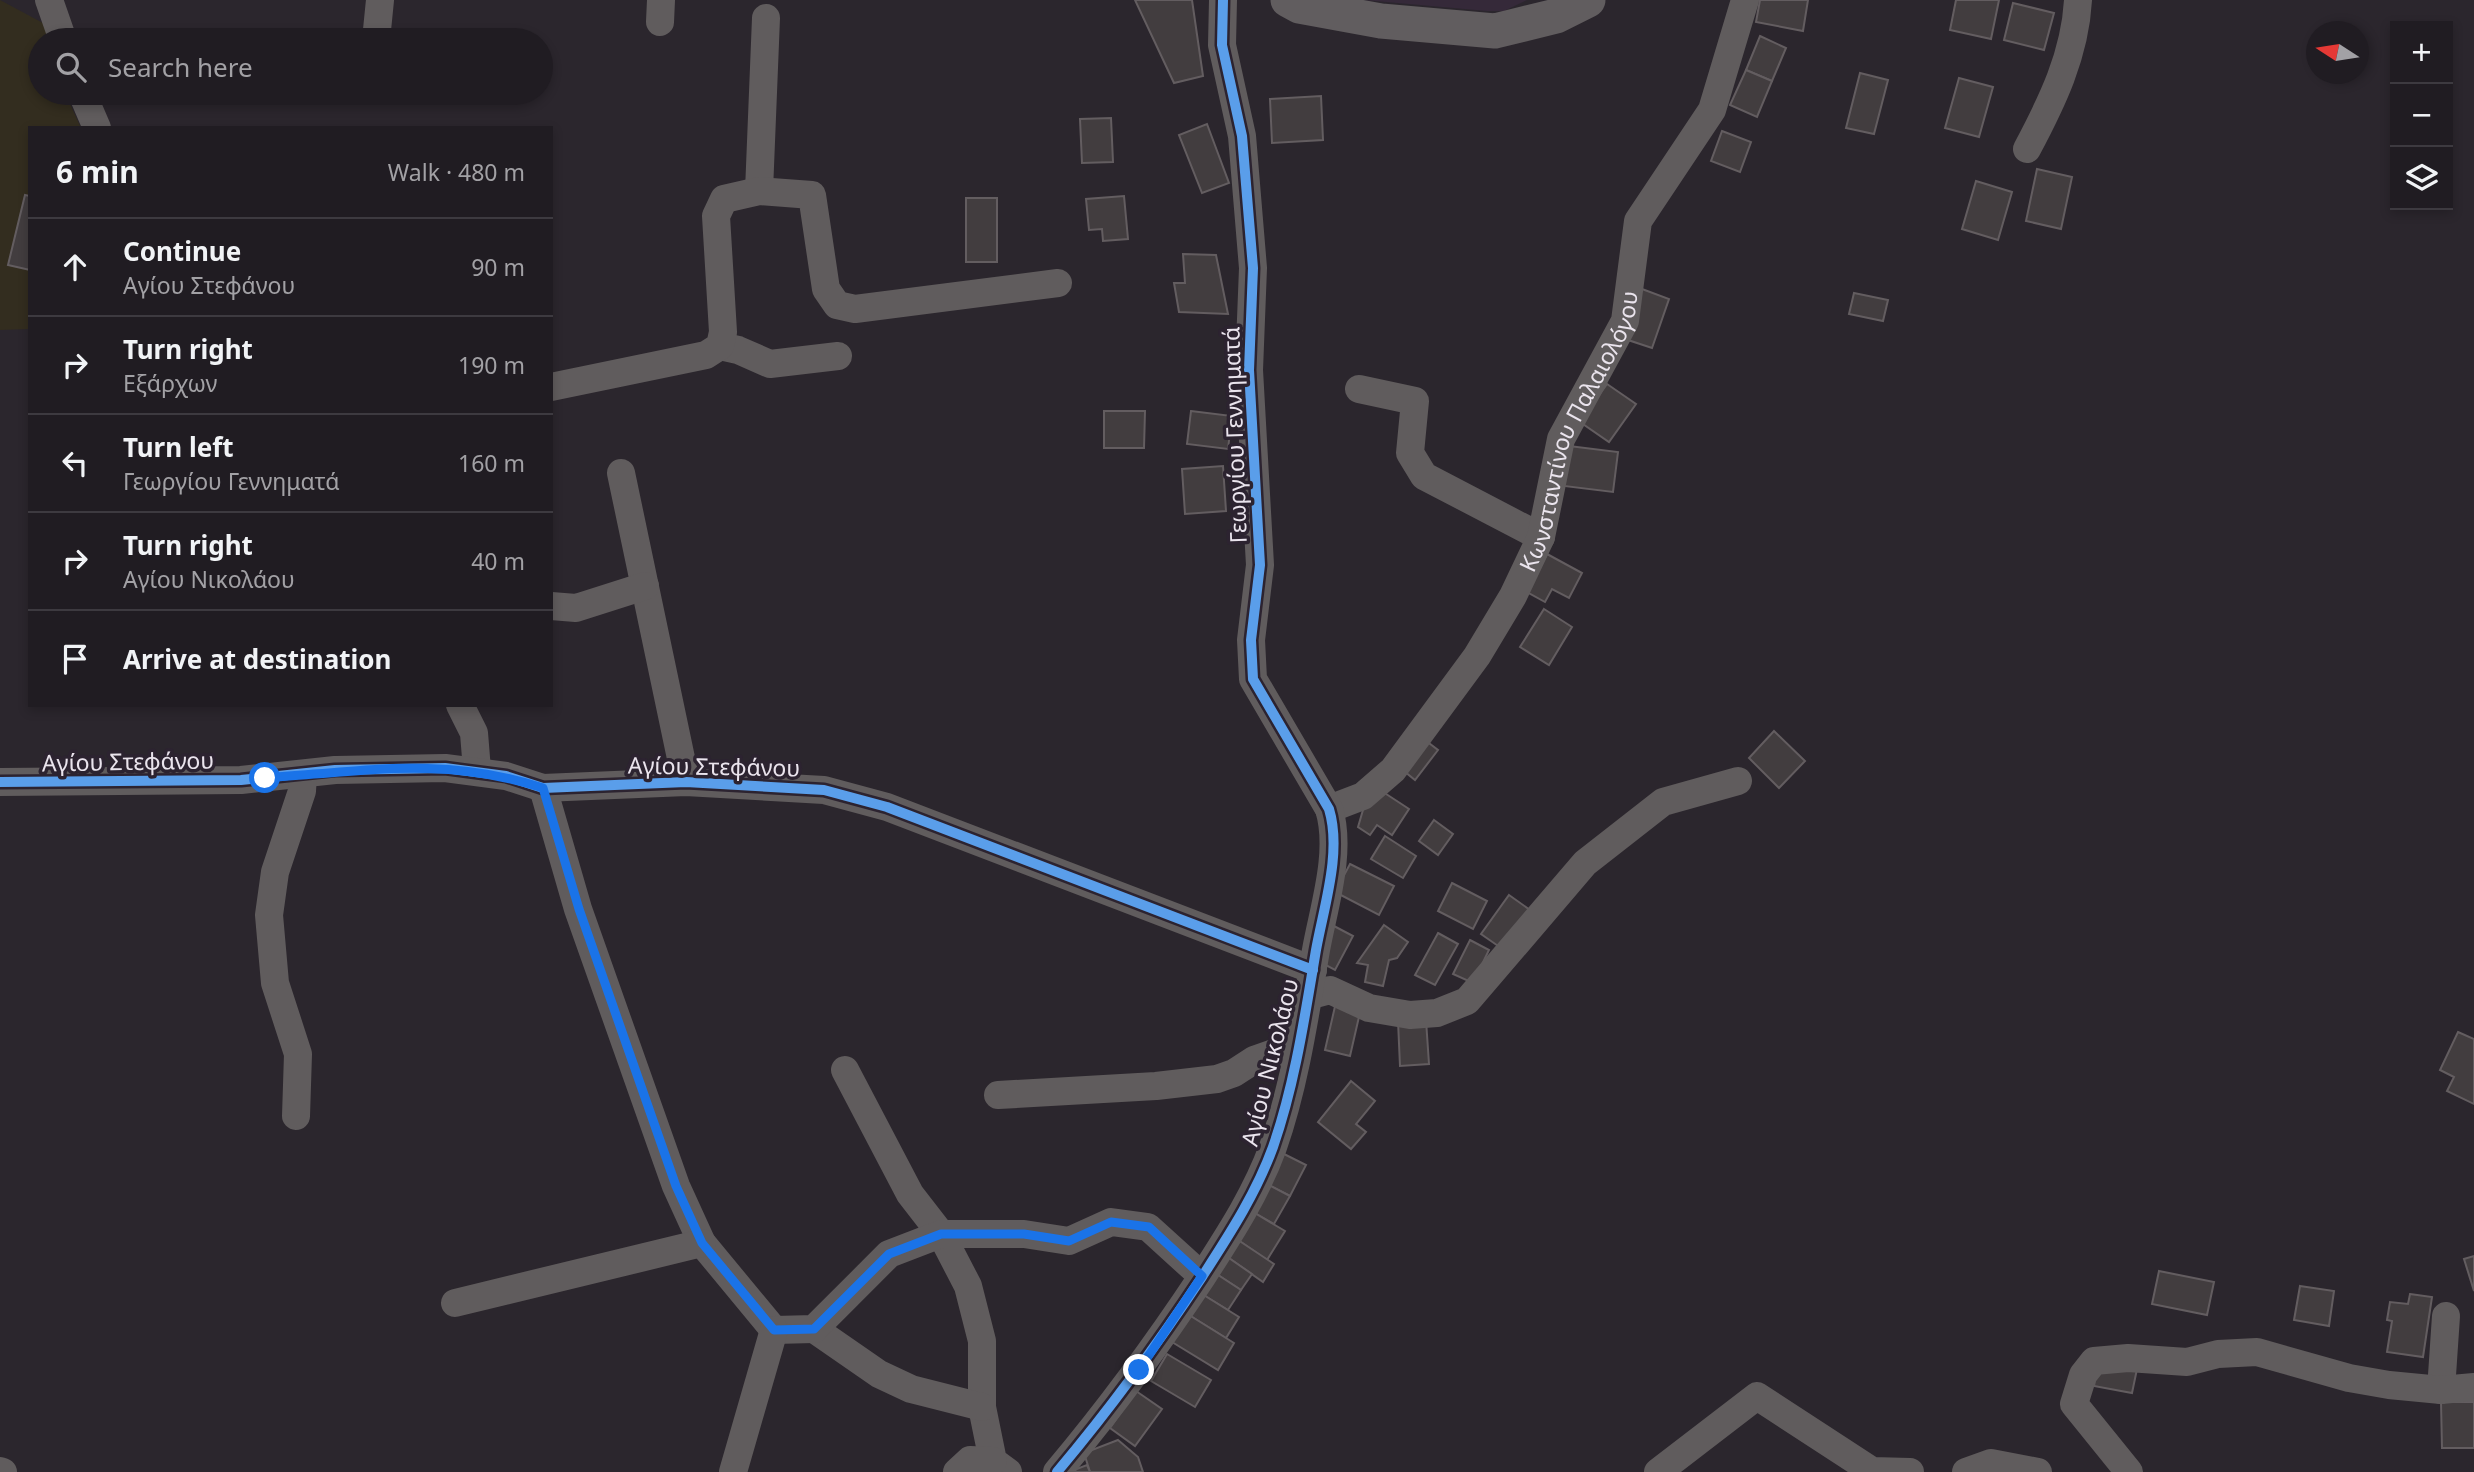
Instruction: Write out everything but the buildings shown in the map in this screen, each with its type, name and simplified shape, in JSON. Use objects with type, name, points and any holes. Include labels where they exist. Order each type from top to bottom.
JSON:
[{"type":"main road","points":[[1288,0],[1299,6],[1381,21],[1486,31],[1514,28],[1558,8],[1588,0]]},
{"type":"street","points":[[49,0],[59,28]]},
{"type":"street","points":[[377,28],[380,0]]},
{"type":"street","name":"Γεωργίου Γεννηματά","points":[[1223,0],[1222,45],[1242,136],[1253,268],[1250,370],[1260,565],[1251,640],[1253,679],[1329,809]]},
{"type":"street","name":"Κωνσταντίνου Παλαιολόγου","points":[[1329,809],[1363,796],[1393,770],[1477,656],[1513,596],[1541,537],[1561,439],[1625,321],[1638,221],[1712,110],[1745,0]]},
{"type":"street","points":[[2026,149],[2066,65],[2075,32],[2078,0]]},
{"type":"street","points":[[759,191],[766,18]]},
{"type":"street","points":[[87,105],[96,126]]},
{"type":"street","points":[[553,387],[706,355],[720,346],[723,332],[716,216],[724,199],[759,191],[812,195],[826,289],[837,305],[855,309],[1058,283]]},
{"type":"street","points":[[720,346],[738,350],[770,364],[838,356]]},
{"type":"street","points":[[1359,389],[1415,401],[1410,453],[1424,476],[1541,537]]},
{"type":"street","points":[[621,473],[686,782]]},
{"type":"street","points":[[553,606],[576,608],[645,586]]},
{"type":"street","points":[[461,707],[476,740],[477,770]]},
{"type":"street","name":"Αγίου Στεφάνου","points":[[0,782],[241,780],[385,769],[477,770],[543,788],[686,782],[824,790],[887,807],[1311,983]]},
{"type":"street","points":[[296,1116],[298,1054],[275,983],[269,915],[275,872],[302,791],[303,775]]},
{"type":"street","points":[[1311,983],[1369,1008],[1410,1015],[1437,1013],[1467,1001],[1585,863],[1663,803],[1738,781]]},
{"type":"street","points":[[543,788],[579,909],[676,1186],[702,1243],[774,1330]]},
{"type":"street","name":"Αγίου Νικολάου","points":[[1056,1472],[1139,1370],[1202,1276],[1260,1179],[1273,1146],[1311,983],[1333,838],[1329,809]]},
{"type":"street","points":[[998,1095],[1156,1086],[1217,1079],[1234,1073],[1254,1060],[1298,1044]]},
{"type":"street","points":[[845,1070],[910,1194],[941,1234],[968,1286],[982,1341],[982,1407],[1000,1466],[970,1460],[957,1472]]},
{"type":"street","points":[[814,1329],[889,1254],[941,1234],[1024,1234],[1069,1241],[1111,1222],[1149,1227],[1202,1276]]},
{"type":"street","points":[[455,1303],[702,1243]]},
{"type":"street","points":[[2441,1390],[2446,1316]]},
{"type":"street","points":[[774,1330],[814,1329],[879,1374],[911,1389],[982,1407]]},
{"type":"street","points":[[733,1472],[774,1330]]},
{"type":"street","points":[[2129,1472],[2074,1404],[2083,1375],[2094,1361],[2128,1358],[2187,1362],[2218,1354],[2257,1352],[2349,1378],[2441,1390],[2474,1387]]},
{"type":"street","points":[[1658,1472],[1757,1396],[1872,1471],[1910,1472]]},
{"type":"street","points":[[1965,1472],[1991,1463],[2038,1472]]},
{"type":"shaded area","points":[[0,0],[43,23],[45,28],[28,28],[28,105],[70,105],[80,126],[28,126],[28,329],[0,330]]},
{"type":"shaded area","points":[[1364,0],[1527,0],[1504,11],[1487,11]]},
{"type":"cycle path","points":[[1057,1472],[1114,1401],[1185,1302],[1222,1246],[1259,1181],[1281,1123],[1293,1074],[1333,861],[1333,826],[1329,809],[1253,679],[1251,640],[1260,565],[1249,370],[1253,268],[1242,136],[1222,45],[1223,0]]},
{"type":"cycle path","points":[[0,782],[241,780],[335,770],[445,768],[506,776],[543,788],[686,782],[824,790],[887,807],[1313,970]]},
{"type":"route","points":[[265,778],[335,770],[444,768],[477,770],[543,788],[579,909],[676,1186],[702,1243],[774,1330],[814,1329],[889,1254],[941,1234],[1024,1234],[1069,1241],[1111,1222],[1149,1227],[1202,1276],[1139,1370]]}]
